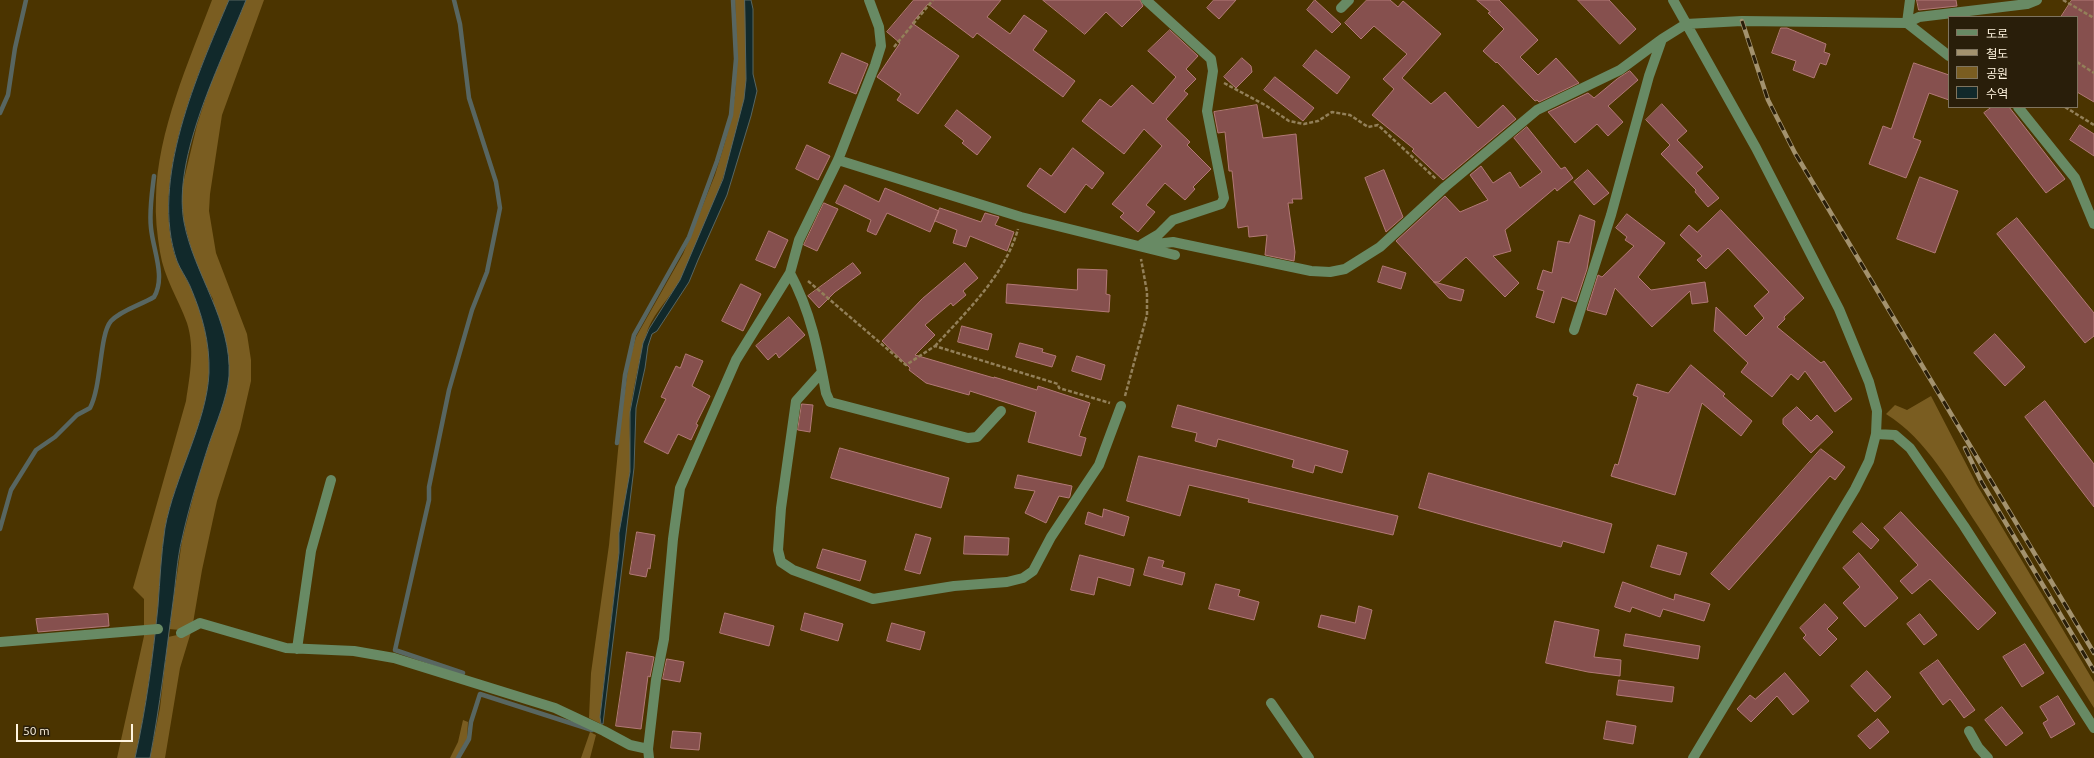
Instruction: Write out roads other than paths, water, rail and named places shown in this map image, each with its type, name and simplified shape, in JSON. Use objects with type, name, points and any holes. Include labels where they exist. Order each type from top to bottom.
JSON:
[{"type":"street","points":[[181,633],[200,623],[286,648],[354,651],[394,658],[555,708],[648,753],[656,680],[664,639],[673,539],[680,488],[736,360],[790,273],[799,240],[838,160],[881,46],[879,27],[869,0]]},
{"type":"street","points":[[1139,246],[1160,234],[1173,220],[1221,204],[1224,198],[1207,110],[1212,76],[1211,58],[1146,0]]},
{"type":"street","points":[[1342,8],[1349,0]]},
{"type":"street","points":[[1673,0],[1756,148],[1839,309],[1869,382],[1877,411],[1876,434],[1869,461],[1855,489],[1693,758]]},
{"type":"street","points":[[1907,23],[1910,0]]},
{"type":"street","points":[[1139,246],[1173,242],[1311,271],[1330,272],[1345,269],[1380,247],[1445,187],[1537,110],[1620,70],[1662,39],[1686,24],[1742,21],[1907,23],[1918,17],[2037,0]]},
{"type":"street","points":[[1907,23],[1948,55]]},
{"type":"street","points":[[1574,330],[1611,215],[1649,76],[1662,39]]},
{"type":"street","points":[[2019,108],[2075,178],[2094,224]]},
{"type":"street","points":[[838,160],[1022,218],[1175,255]]},
{"type":"street","points":[[790,273],[801,294],[813,326],[826,393],[830,402],[968,438],[977,437],[1001,411]]},
{"type":"street","points":[[822,372],[796,402],[781,508],[778,550],[781,562],[793,570],[873,599],[954,586],[1007,582],[1023,578],[1033,571],[1052,536],[1099,465],[1121,406]]},
{"type":"street","points":[[1876,434],[1895,435],[1910,448],[1964,526],[2094,728]]},
{"type":"street","points":[[297,649],[312,551],[331,480]]},
{"type":"street","points":[[0,642],[158,629]]},
{"type":"street","points":[[1271,703],[1309,758]]},
{"type":"street","points":[[1969,732],[1978,747],[1988,758]]},
{"type":"water","points":[[229,0],[246,0],[213,80],[192,139],[185,168],[182,196],[184,222],[189,242],[225,336],[228,355],[228,385],[224,402],[198,479],[180,547],[163,680],[150,758],[135,758],[143,721],[151,664],[165,528],[175,490],[203,411],[209,373],[207,339],[202,318],[190,286],[177,261],[170,230],[169,197],[173,163],[181,128],[192,94],[204,60]]},
{"type":"water","points":[[745,0],[751,0],[753,9],[753,74],[757,91],[727,195],[689,282],[657,331],[652,334],[648,346],[645,368],[636,408],[634,468],[603,724],[601,724],[600,717],[619,553],[619,533],[630,472],[630,412],[643,343],[649,329],[680,280],[723,179],[744,99],[746,80]]},
{"type":"waterway","points":[[0,113],[8,95],[15,48],[26,0]]},
{"type":"waterway","points":[[454,0],[460,24],[469,98],[496,182],[500,208],[487,272],[472,310],[449,390],[429,487],[429,500],[395,650],[463,673]]},
{"type":"waterway","points":[[617,443],[625,375],[634,335],[689,237],[717,161],[731,115],[736,59],[733,0]]},
{"type":"waterway","points":[[0,529],[11,490],[36,450],[55,437],[77,415],[90,408],[97,387],[104,337],[111,321],[115,317],[154,297],[159,281],[158,263],[150,222],[154,176]]},
{"type":"waterway","points":[[458,758],[469,739],[471,722],[480,694],[592,730]]},
{"type":"railway","points":[[1742,21],[1768,100],[1795,153],[2094,653]]},
{"type":"railway","points":[[1965,448],[1982,483],[2094,671]]}]
